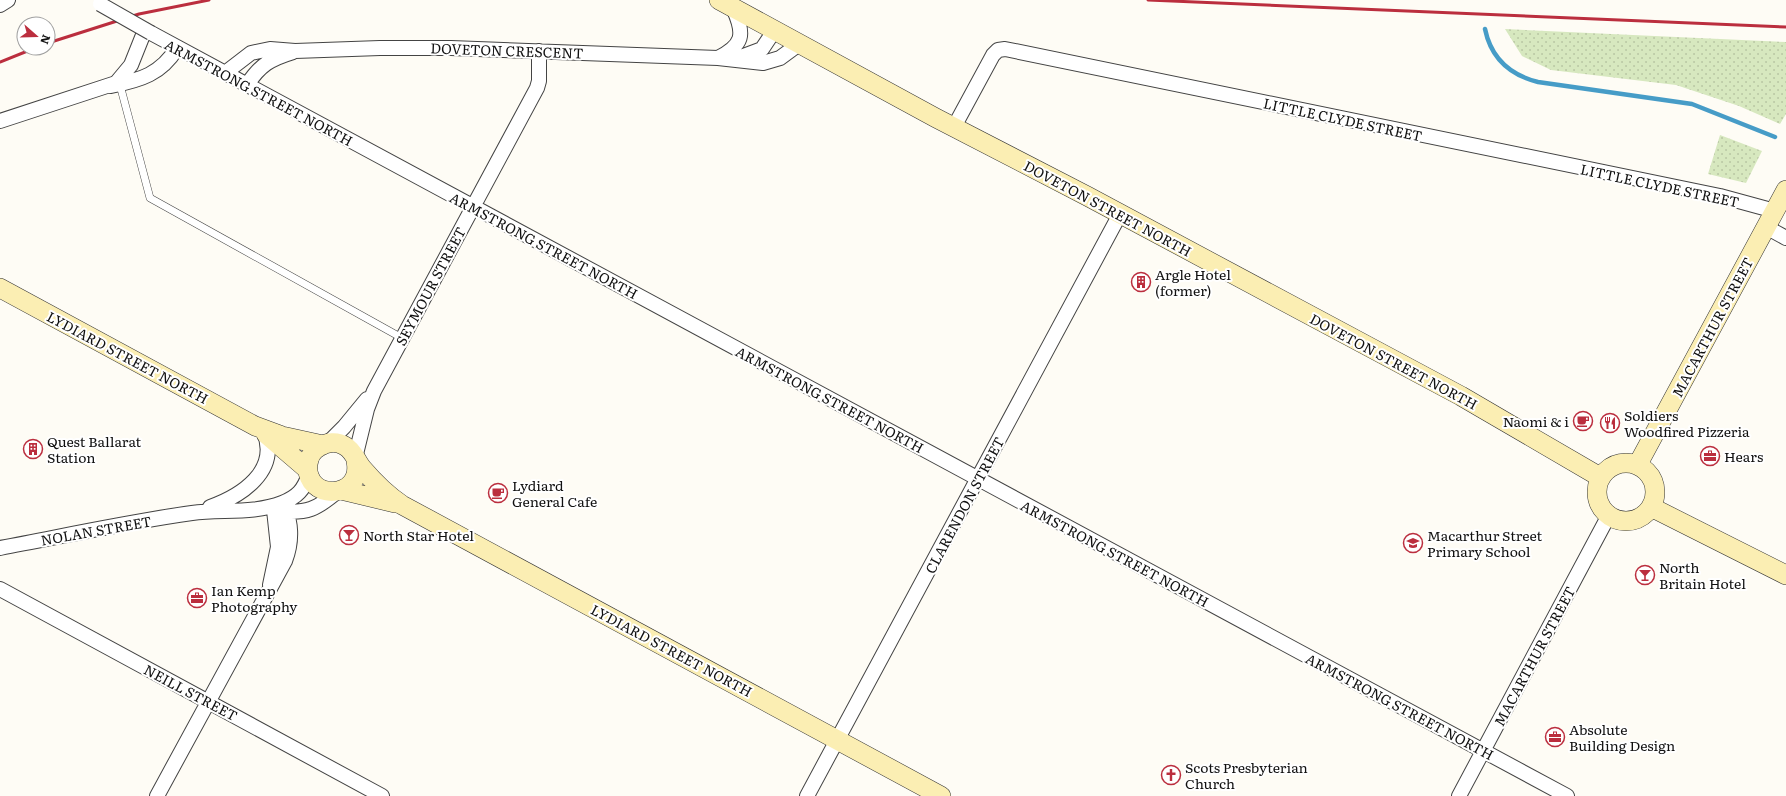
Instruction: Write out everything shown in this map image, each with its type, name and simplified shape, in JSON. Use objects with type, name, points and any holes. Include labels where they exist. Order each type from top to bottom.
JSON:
[{"type":"main road","name":"DOVETON STREET NORTH","points":[[718,0],[734,10],[1461,396],[1600,477]]},
{"type":"main road","name":"MACARTHUR STREET","points":[[1638,464],[1786,190]]},
{"type":"main road","name":"LYDIARD STREET NORTH","points":[[0,288],[260,429],[282,436],[325,444]]},
{"type":"main road","name":"LYDIARD STREET NORTH","points":[[260,429],[308,472]]},
{"type":"main road","points":[[337,443],[345,446],[356,459],[357,469],[354,480],[340,491],[329,492],[320,488],[313,482],[308,472],[312,455],[325,444],[337,443]]},
{"type":"main road","name":"LYDIARD STREET NORTH","points":[[356,459],[380,487],[402,505],[941,796]]},
{"type":"main road","points":[[1629,462],[1638,464],[1646,470],[1652,478],[1656,488],[1655,498],[1651,507],[1644,515],[1633,521],[1616,520],[1600,506],[1597,497],[1597,486],[1600,477],[1606,470],[1617,464],[1629,462]]},
{"type":"main road","name":"LYDIARD STREET NORTH","points":[[340,491],[377,498],[402,505]]},
{"type":"main road","points":[[1651,507],[1786,575]]},
{"type":"street","points":[[0,5],[8,0]]},
{"type":"street","name":"ARMSTRONG STREET NORTH","points":[[96,2],[147,33],[225,73],[1567,796]]},
{"type":"street","points":[[724,58],[732,50],[741,36],[740,24],[734,10]]},
{"type":"street","name":"DOVETON CRESCENT","points":[[724,58],[744,56],[762,49],[774,31]]},
{"type":"street","points":[[105,88],[116,83],[126,72],[147,33]]},
{"type":"street","name":"DOVETON CRESCENT","points":[[225,73],[256,51],[274,48],[295,51],[380,48],[540,51],[724,58],[755,63],[768,62],[780,58],[799,44]]},
{"type":"street","points":[[0,121],[105,88],[146,77],[161,68],[177,48]]},
{"type":"street","name":"LITTLE CLYDE STREET","points":[[954,127],[993,55],[998,50],[1005,49],[1720,196],[1770,219],[1786,238]]},
{"type":"street","name":"DOVETON CRESCENT","points":[[247,85],[256,72],[266,63],[295,51]]},
{"type":"street","name":"SEYMOUR STREET","points":[[356,459],[365,416],[374,391],[537,88],[539,81],[540,51]]},
{"type":"street","name":"CLARENDON STREET","points":[[807,796],[1120,214]]},
{"type":"street","name":"SEYMOUR STREET","points":[[325,444],[344,427],[374,391]]},
{"type":"street","name":"NOLAN STREET","points":[[192,513],[234,497],[255,480],[263,468],[267,457],[268,443],[260,429]]},
{"type":"street","name":"NOLAN STREET","points":[[277,508],[302,491],[308,472]]},
{"type":"street","name":"NOLAN STREET","points":[[0,548],[192,513],[277,508],[299,512],[320,506],[340,491]]},
{"type":"street","points":[[157,796],[270,585],[282,566],[289,549],[277,508]]},
{"type":"street","name":"MACARTHUR STREET","points":[[1459,796],[1609,515]]},
{"type":"street","name":"NEILL STREET","points":[[0,589],[382,796]]},
{"type":"lane","points":[[120,85],[150,198],[402,338]]},
{"type":"green space","points":[[1505,29],[1786,42],[1786,114],[1780,124],[1739,106],[1676,85],[1551,70],[1522,56]]},
{"type":"green space","points":[[1720,135],[1762,151],[1746,183],[1708,174]]},
{"type":"waterway","points":[[1485,29],[1492,49],[1503,64],[1519,75],[1528,79],[1538,82],[1692,104],[1775,137]]},
{"type":"railway","points":[[56,40],[139,14],[209,0]]},
{"type":"railway","points":[[1148,0],[1786,27]]},
{"type":"railway","points":[[0,62],[16,56]]},
{"type":"place","name":"Argle Hotel (former)","points":[[1141,282]]},
{"type":"place","name":"Naomi & i","points":[[1583,421]]},
{"type":"place","name":"Soldiers Woodfired Pizzeria","points":[[1610,423]]},
{"type":"place","name":"Quest Ballarat Station","points":[[33,449]]},
{"type":"place","name":"Hears","points":[[1710,456]]},
{"type":"place","name":"Lydiard General Cafe","points":[[498,493]]},
{"type":"place","name":"North Star Hotel","points":[[349,535]]},
{"type":"place","name":"Macarthur Street Primary School","points":[[1413,543]]},
{"type":"place","name":"North Britain Hotel","points":[[1645,575]]},
{"type":"place","name":"Ian Kemp Photography","points":[[197,598]]},
{"type":"place","name":"Absolute Building Design","points":[[1555,737]]},
{"type":"place","name":"Scots Presbyterian Church","points":[[1171,775]]}]
